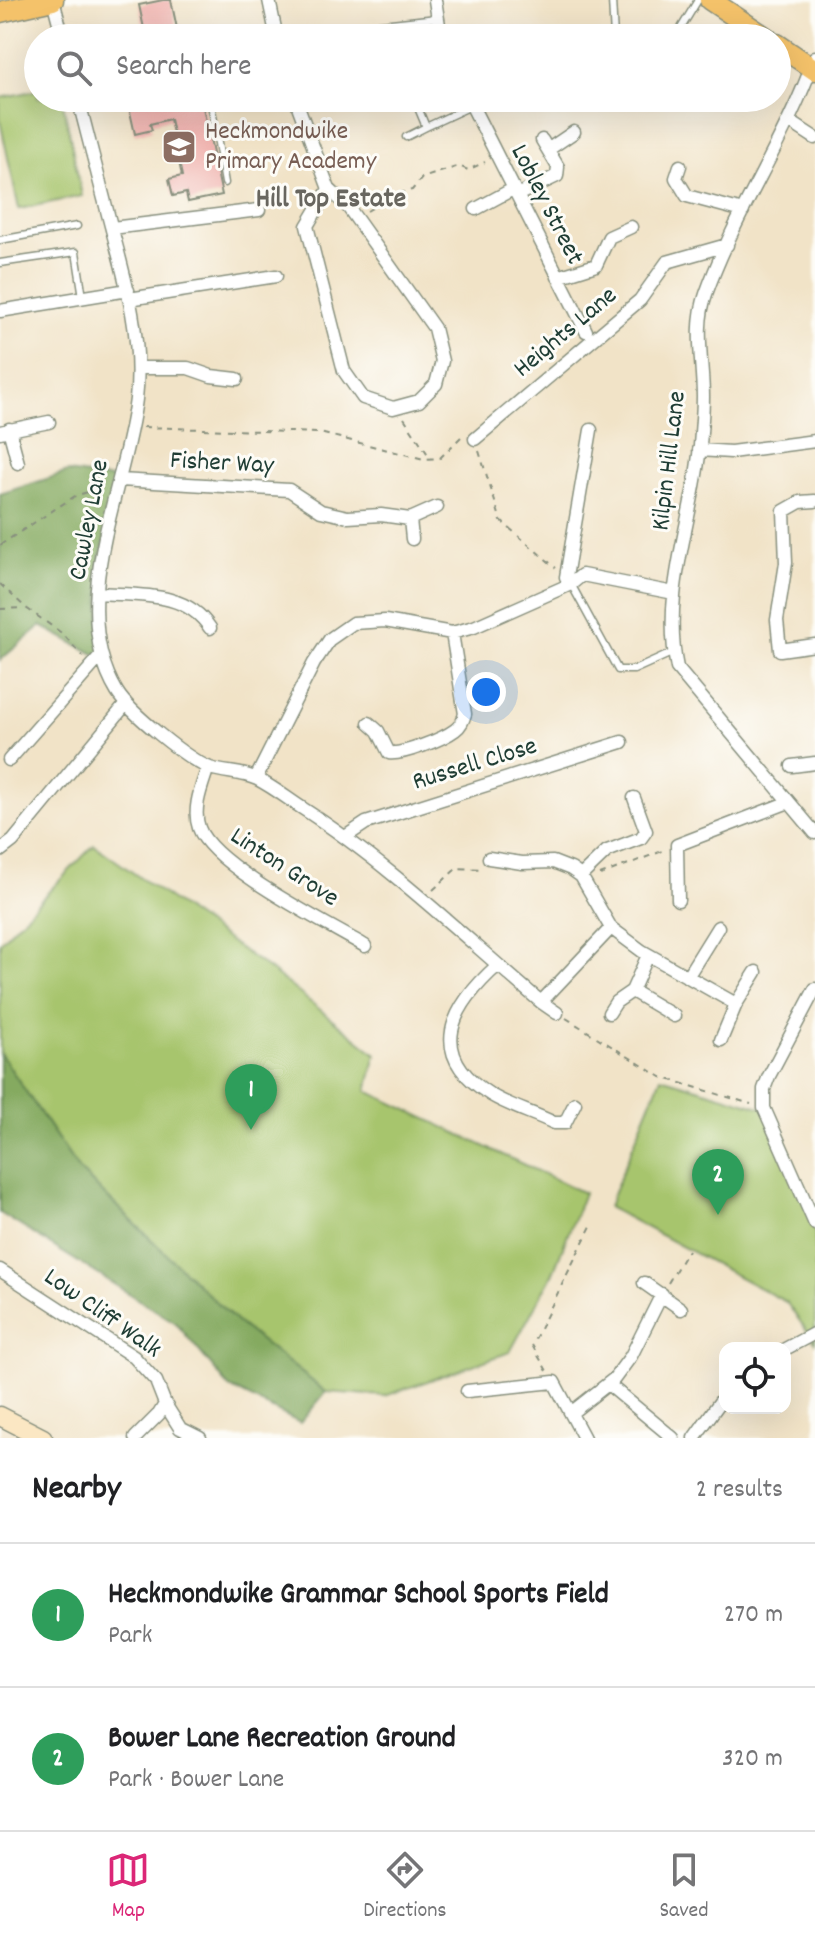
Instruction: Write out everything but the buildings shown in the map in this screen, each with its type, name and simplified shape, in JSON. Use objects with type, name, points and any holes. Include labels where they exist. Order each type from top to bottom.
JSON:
[{"type":"main road","points":[[0,12],[53,0]]},
{"type":"main road","points":[[710,0],[746,24]]},
{"type":"main road","points":[[791,52],[814,65]]},
{"type":"main road","points":[[0,1416],[43,1438]]},
{"type":"street","points":[[53,0],[59,24]]},
{"type":"street","points":[[269,0],[274,24]]},
{"type":"street","points":[[435,0],[438,24]]},
{"type":"street","name":"Kilpin Hill Lane","points":[[814,65],[727,245],[705,298],[700,325],[703,398],[699,450],[672,615],[677,668],[815,833]]},
{"type":"street","name":"Cawley Lane","points":[[82,112],[128,294],[138,368],[131,427],[101,556],[97,593],[100,657],[117,693],[167,740],[208,767],[256,778],[345,837],[557,1013]]},
{"type":"street","points":[[300,112],[329,189],[356,218],[434,328],[442,361],[436,384],[419,401],[396,407],[363,398],[344,371],[307,226],[329,189]]},
{"type":"street","name":"Lobley Street","points":[[475,112],[586,331]]},
{"type":"street","points":[[789,121],[815,138]]},
{"type":"street","points":[[476,209],[557,176],[558,167],[546,144],[574,132]]},
{"type":"street","points":[[680,166],[676,178],[687,196],[743,211]]},
{"type":"street","points":[[112,228],[259,210]]},
{"type":"street","points":[[558,277],[596,265],[609,237],[631,227]]},
{"type":"street","name":"Heights Lane","points":[[475,439],[640,300],[667,262],[727,245]]},
{"type":"street","points":[[0,311],[83,297],[276,276]]},
{"type":"street","points":[[138,368],[188,368],[211,376],[237,379]]},
{"type":"street","points":[[18,463],[5,431],[49,422]]},
{"type":"street","points":[[568,580],[591,430]]},
{"type":"street","points":[[699,450],[731,452],[815,441]]},
{"type":"street","name":"Fisher Way","points":[[120,480],[289,490],[321,511],[348,517],[381,515],[410,519],[437,507]]},
{"type":"street","points":[[815,501],[800,502],[784,511],[786,563],[777,620],[780,656],[815,645]]},
{"type":"street","points":[[410,519],[412,539]]},
{"type":"street","points":[[256,778],[314,663],[330,639],[353,623],[385,621],[452,633],[474,627],[582,575],[674,593]]},
{"type":"street","points":[[97,593],[178,600],[206,612],[210,628]]},
{"type":"street","points":[[369,723],[378,731],[389,753],[396,754],[435,740],[462,723],[465,714],[452,633]]},
{"type":"street","points":[[9,760],[100,657]]},
{"type":"street","points":[[0,851],[13,841],[126,704]]},
{"type":"street","name":"Russell Close","points":[[345,837],[366,823],[622,742]]},
{"type":"street","points":[[792,766],[815,763]]},
{"type":"street","name":"Linton Grove","points":[[208,767],[196,808],[199,829],[210,846],[245,875],[365,946]]},
{"type":"street","points":[[582,879],[607,851],[641,838],[646,831],[634,798]]},
{"type":"street","points":[[678,900],[677,845],[789,802]]},
{"type":"street","points":[[487,863],[553,862],[582,879],[611,928],[648,955],[736,1004]]},
{"type":"street","points":[[687,977],[718,927]]},
{"type":"street","points":[[541,1002],[611,928]]},
{"type":"street","points":[[609,1013],[616,1002],[632,991],[648,955]]},
{"type":"street","points":[[498,965],[473,987],[453,1020],[451,1038],[456,1059],[469,1079],[493,1096],[554,1123],[565,1127],[575,1103]]},
{"type":"street","points":[[721,1040],[736,1004],[756,972]]},
{"type":"street","points":[[815,989],[764,1089],[764,1108],[815,1224]]},
{"type":"street","points":[[632,991],[674,1016]]},
{"type":"street","name":"Low Cliff Walk","points":[[0,1270],[134,1357],[156,1381],[165,1404],[180,1428],[200,1438]]},
{"type":"street","points":[[644,1283],[681,1309]]},
{"type":"street","points":[[571,1413],[608,1384],[631,1356],[662,1294]]},
{"type":"street","points":[[791,1346],[815,1333]]},
{"type":"street","points":[[467,1391],[554,1382],[584,1438]]},
{"type":"street","points":[[608,1384],[673,1438]]},
{"type":"street","points":[[694,1438],[719,1403]]},
{"type":"street","points":[[135,1438],[165,1404]]},
{"type":"lane","points":[[612,0],[613,24]]},
{"type":"lane","points":[[683,24],[698,0]]},
{"type":"lane","points":[[382,24],[437,18]]},
{"type":"lane","points":[[212,112],[225,183]]},
{"type":"lane","points":[[420,112],[426,127]]},
{"type":"lane","points":[[406,137],[452,112]]},
{"type":"lane","points":[[0,240],[77,226]]},
{"type":"lane","points":[[0,263],[76,252],[83,297]]},
{"type":"lane","points":[[568,580],[618,670],[634,670],[674,652]]},
{"type":"path","points":[[356,218],[395,194],[412,190],[422,178],[459,166],[468,170],[497,156]]},
{"type":"path","points":[[396,407],[431,459]]},
{"type":"path","points":[[131,427],[320,433],[424,459],[440,458],[465,433],[475,439],[501,521],[568,580]]},
{"type":"path","points":[[0,545],[75,496],[120,480]]},
{"type":"path","points":[[0,584],[26,608],[63,634],[83,657],[100,657]]},
{"type":"path","points":[[0,595],[4,589]]},
{"type":"path","points":[[0,609],[26,608]]},
{"type":"path","points":[[582,879],[677,845]]},
{"type":"path","points":[[421,901],[457,868],[487,863]]},
{"type":"path","points":[[557,1013],[661,1077],[764,1108]]},
{"type":"path","points":[[554,1382],[532,1345],[593,1222]]},
{"type":"path","points":[[662,1294],[688,1250]]},
{"type":"green space","points":[[24,93],[24,112],[65,112],[82,196],[19,209],[0,121],[0,98]]},
{"type":"green space","points":[[68,472],[120,480],[101,556],[100,657],[41,626],[0,660],[0,494]]},
{"type":"green space","points":[[94,845],[270,970],[376,1054],[367,1091],[584,1193],[552,1275],[510,1352],[385,1396],[326,1392],[237,1322],[78,1169],[0,1053],[0,942]]},
{"type":"green space","points":[[0,1053],[78,1169],[237,1322],[326,1392],[300,1423],[229,1387],[176,1323],[0,1213]]},
{"type":"green space","points":[[661,1077],[764,1108],[815,1224],[815,1342],[786,1302],[608,1207]]},
{"type":"place","name":"Heckmondwike Primary Academy","points":[[179,147]]},
{"type":"place","name":"Heckmondwike Grammar School Sports Field","points":[[251,1130]]},
{"type":"place","name":"Bower Lane Recreation Ground","points":[[718,1215]]},
{"type":"district","name":"Hill Top Estate","points":[[331,201]]}]
